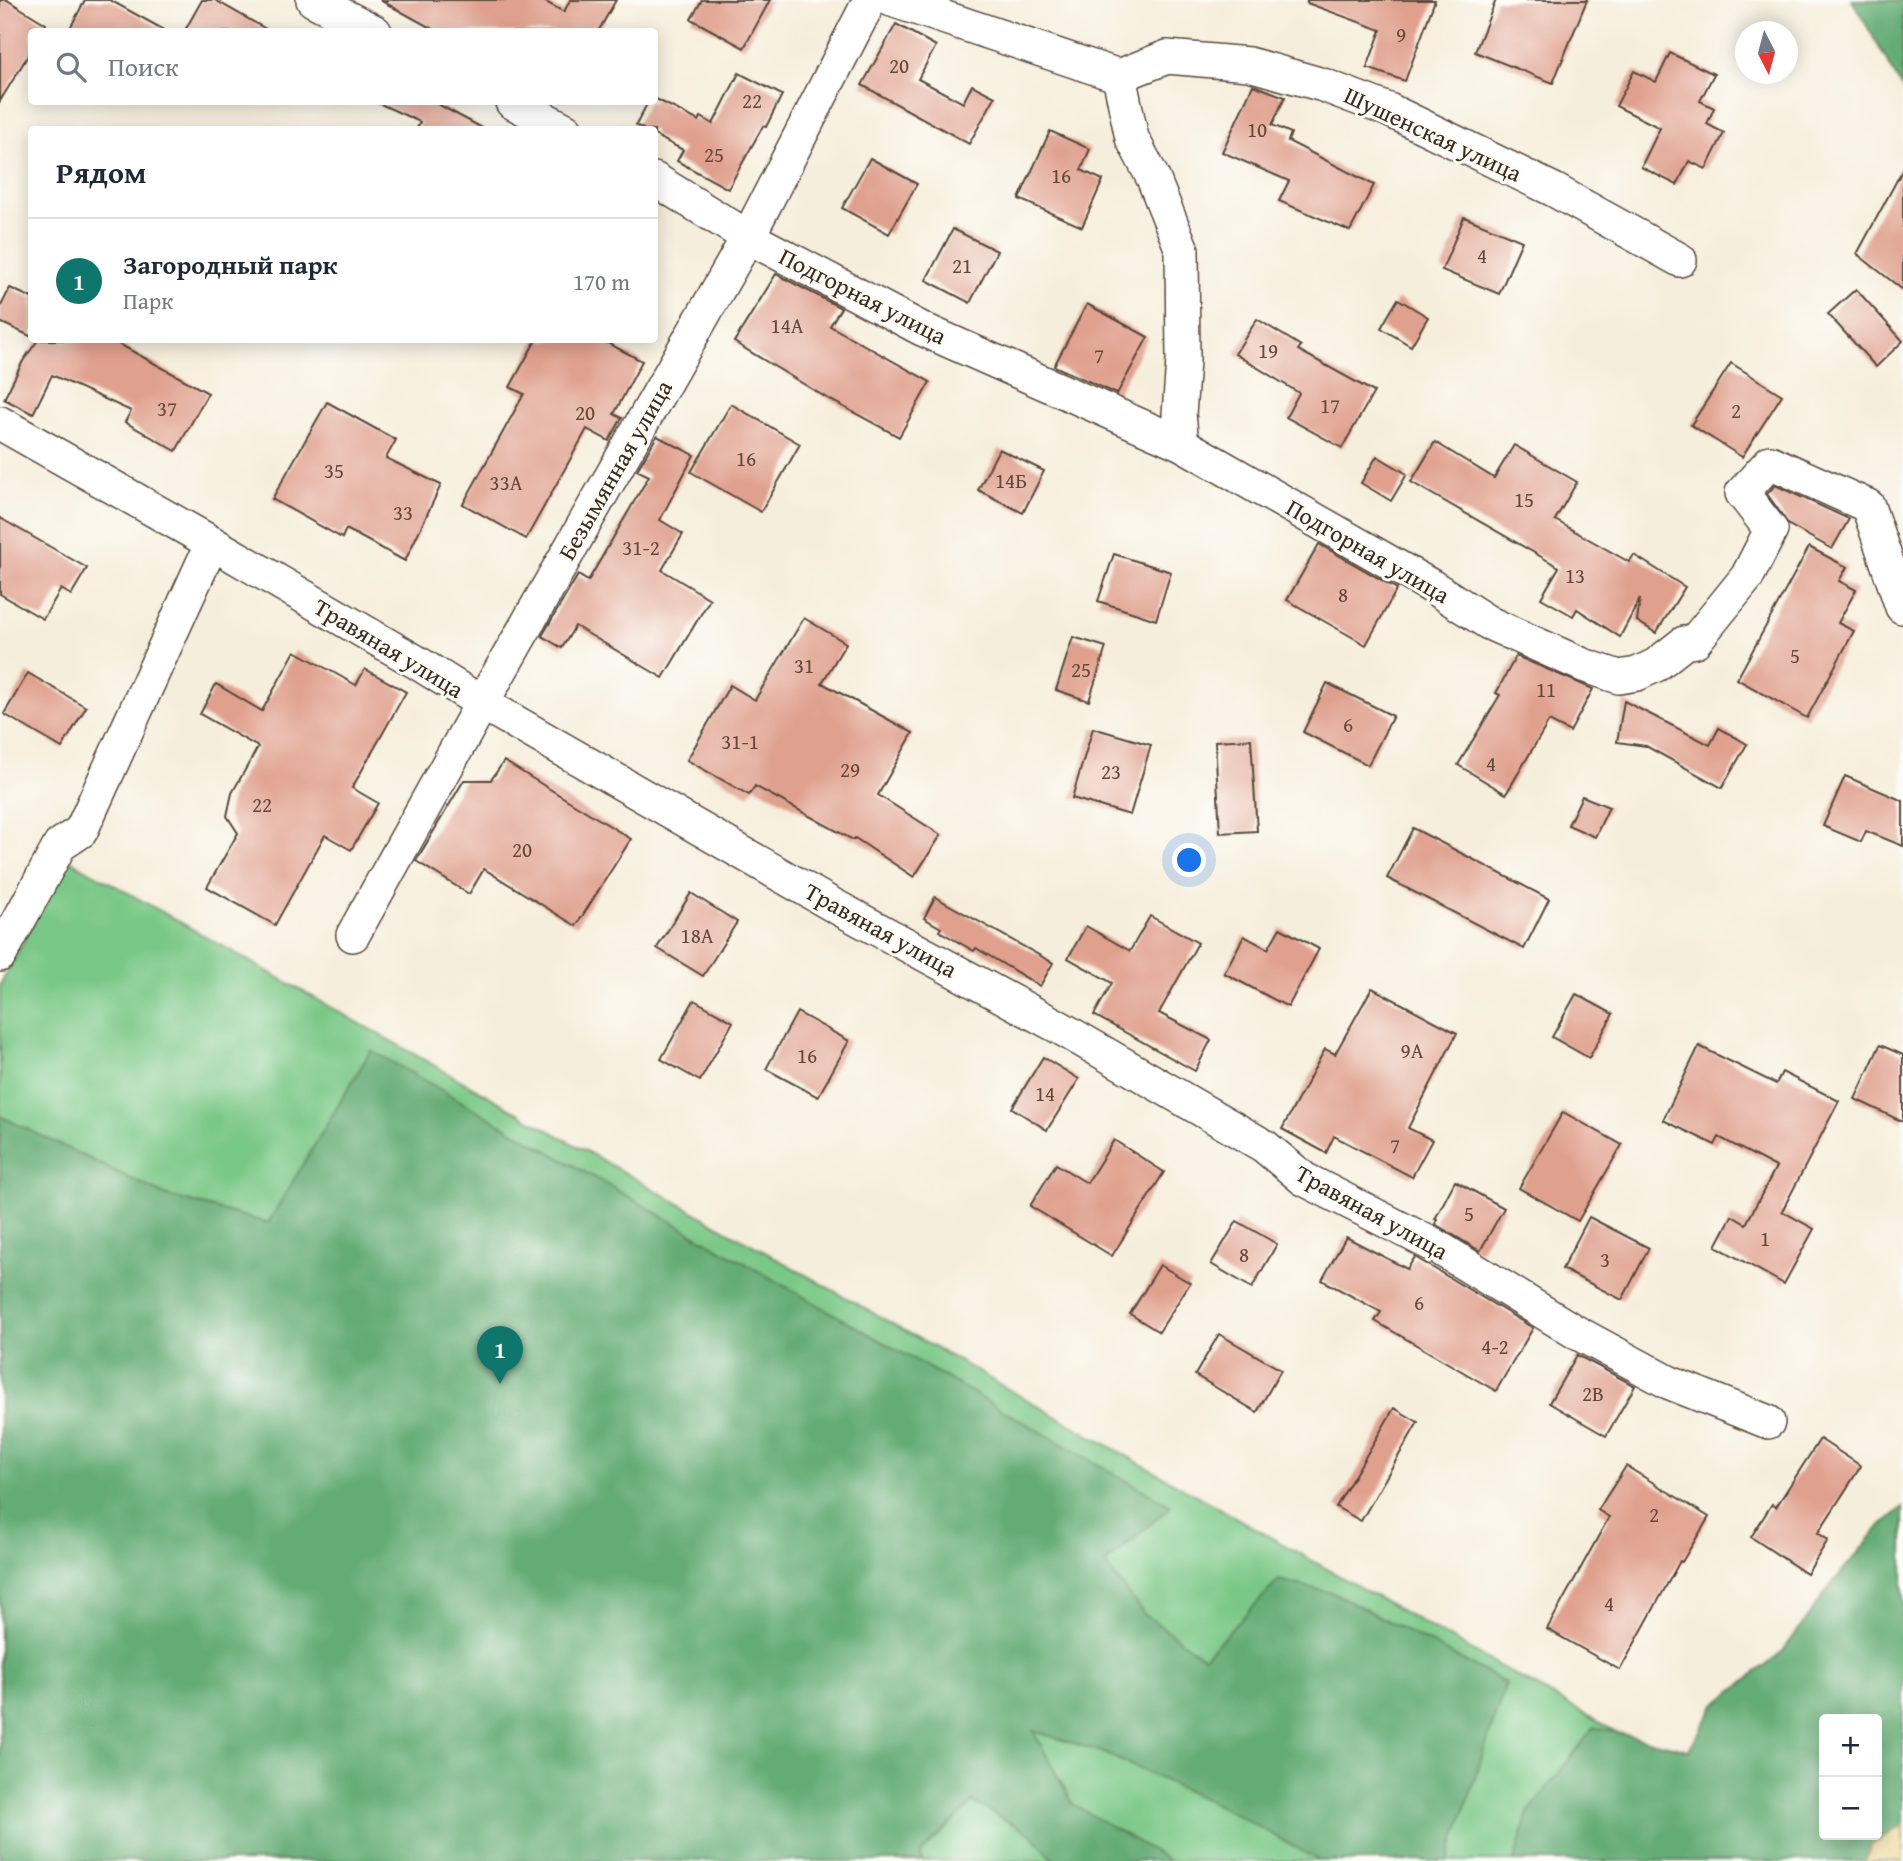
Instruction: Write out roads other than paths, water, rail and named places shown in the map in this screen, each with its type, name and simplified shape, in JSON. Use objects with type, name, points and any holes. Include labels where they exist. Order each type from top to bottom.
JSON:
[{"type":"street","points":[[313,0],[367,28]]},
{"type":"street","name":"Безымянная улица","points":[[353,935],[748,237],[870,0]]},
{"type":"street","points":[[892,0],[1119,76],[1132,138],[1153,178],[1182,250],[1184,361],[1179,414],[1182,444]]},
{"type":"street","name":"Шушенская улица","points":[[1119,76],[1167,57],[1249,64],[1323,85],[1389,110],[1542,185],[1680,260]]},
{"type":"street","points":[[518,105],[558,126]]},
{"type":"street","name":"Подгорная улица","points":[[658,181],[748,237],[922,330],[1182,444],[1431,586],[1489,623],[1619,677],[1637,674],[1657,665],[1684,643],[1695,640],[1747,577],[1771,530],[1742,493],[1770,462],[1868,506],[1902,607]]},
{"type":"street","name":"Травяная улица","points":[[0,423],[212,543],[482,703],[831,904],[1059,1027],[1264,1146],[1304,1179],[1440,1248],[1574,1331],[1668,1382],[1768,1422]]},
{"type":"street","points":[[0,955],[60,845],[81,831],[212,543]]},
{"type":"place","name":"Загородный парк","points":[[500,1384]]}]
